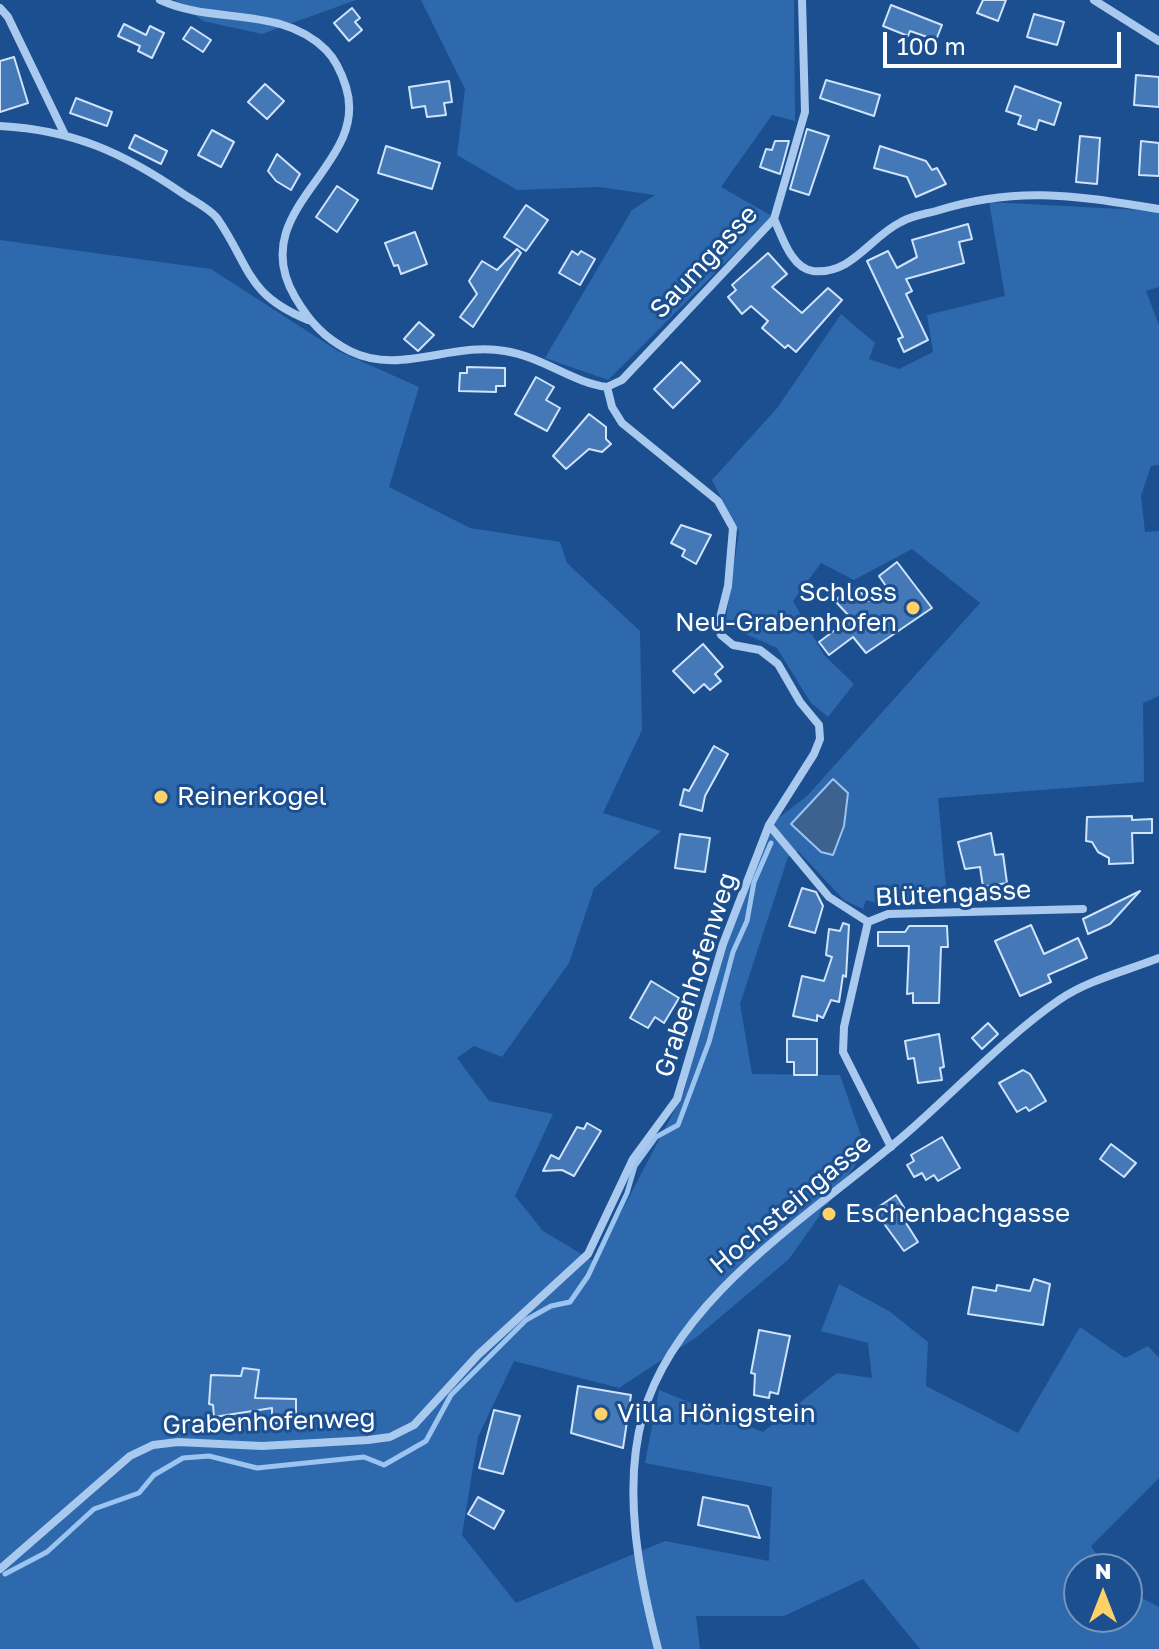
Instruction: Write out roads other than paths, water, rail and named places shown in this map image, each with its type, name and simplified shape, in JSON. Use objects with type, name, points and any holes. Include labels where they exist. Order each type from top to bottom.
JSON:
[{"type":"street","points":[[160,0],[187,10],[269,19],[325,49],[341,71],[350,98],[349,120],[325,171],[300,199],[283,235],[286,278],[308,320]]},
{"type":"street","name":"Saumgasse","points":[[607,387],[622,380],[774,219],[805,112],[802,0]]},
{"type":"street","points":[[1094,0],[1159,41]]},
{"type":"street","points":[[0,8],[8,17],[64,133]]},
{"type":"street","points":[[0,126],[64,133],[92,142],[155,175],[215,216],[242,267],[260,291],[286,311],[308,320],[351,352],[375,360],[432,357],[471,347],[502,350],[537,357],[594,386],[607,387]]},
{"type":"street","points":[[774,219],[789,251],[801,267],[812,271],[844,266],[900,222],[994,197],[1048,193],[1159,209]]},
{"type":"street","name":"Grabenhofenweg","points":[[0,1569],[130,1456],[153,1445],[178,1442],[262,1446],[368,1440],[390,1437],[414,1425],[506,1327],[578,1267],[588,1254],[633,1159],[677,1099],[723,944],[769,825],[814,754],[820,739],[819,725],[800,702],[778,664],[760,650],[733,645],[721,635],[718,626],[728,586],[733,528],[718,501],[622,423],[612,407],[607,387]]},
{"type":"street","name":"Blütengasse","points":[[769,825],[829,897],[868,922],[903,913],[1083,909]]},
{"type":"street","points":[[868,922],[844,1027],[843,1052],[891,1147]]},
{"type":"street","name":"Hochsteingasse","points":[[658,1649],[647,1599],[633,1491],[638,1438],[650,1395],[668,1358],[715,1293],[891,1147],[1034,1018],[1085,985],[1159,958]]},
{"type":"waterway","points":[[5,1574],[47,1552],[94,1509],[139,1493],[154,1475],[183,1458],[209,1456],[257,1468],[364,1457],[384,1465],[426,1441],[451,1395],[526,1320],[551,1306],[570,1302],[588,1276],[627,1193],[635,1166],[656,1137],[678,1125],[709,1042],[733,952],[747,921],[754,882],[771,843]]},
{"type":"place","name":"Schloss Neu-Grabenhofen","points":[[913,608]]},
{"type":"place","name":"Reinerkogel","points":[[161,797]]},
{"type":"place","name":"Eschenbachgasse","points":[[829,1214]]},
{"type":"place","name":"Villa Hönigstein","points":[[601,1414]]}]
